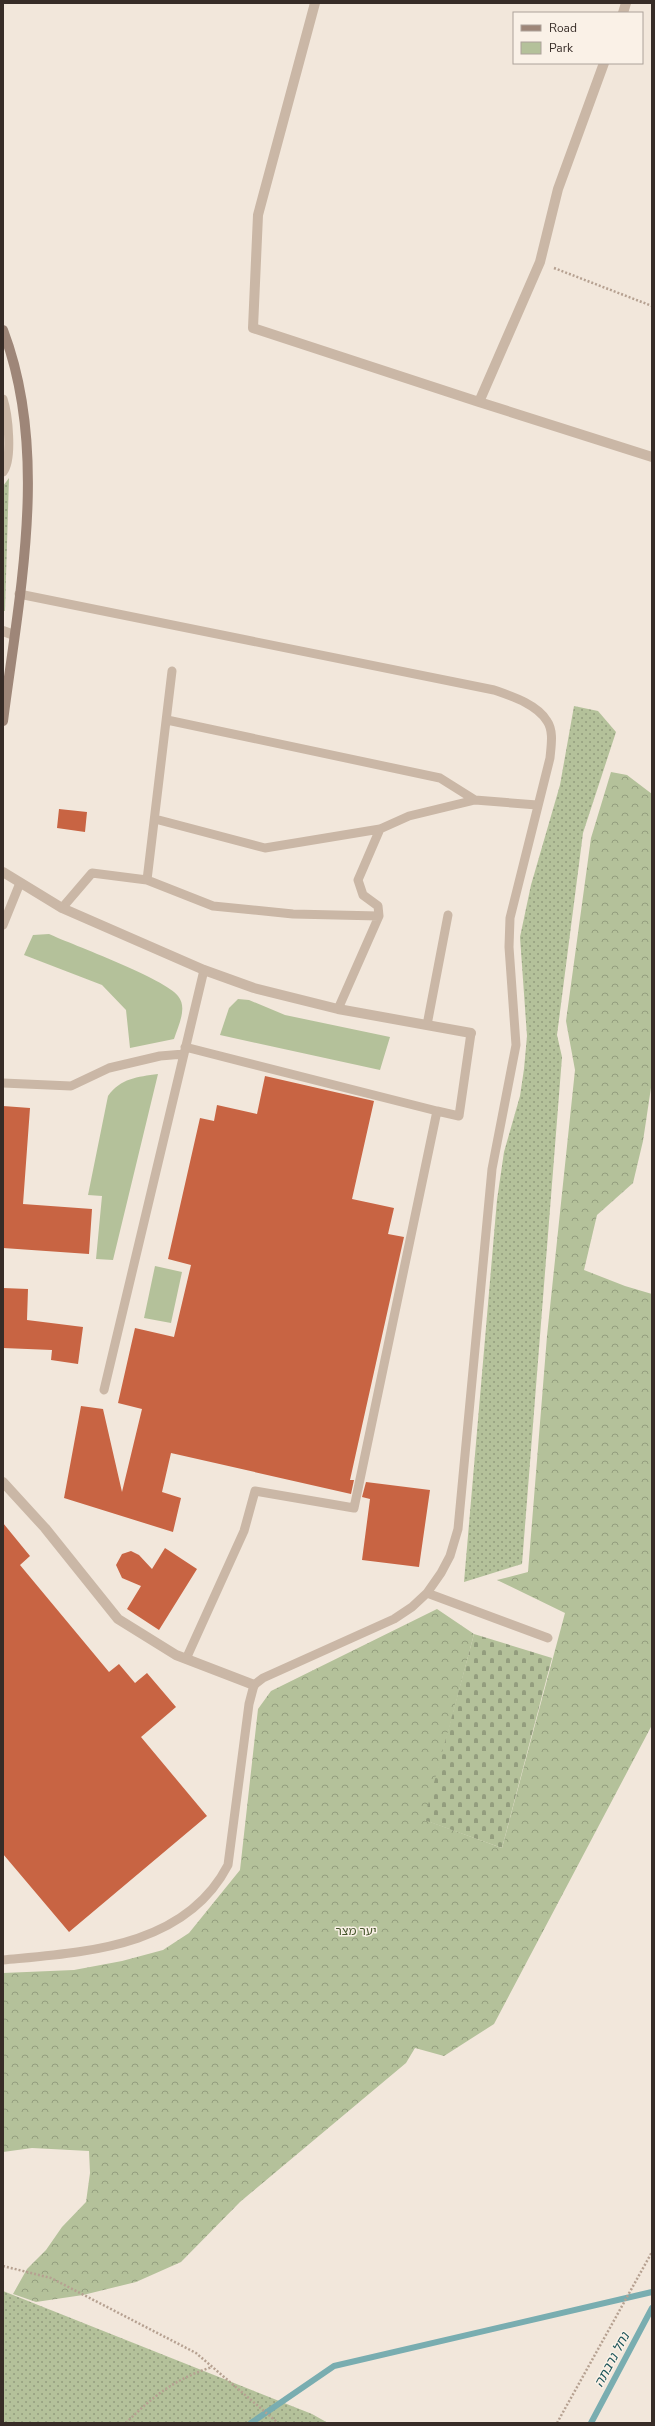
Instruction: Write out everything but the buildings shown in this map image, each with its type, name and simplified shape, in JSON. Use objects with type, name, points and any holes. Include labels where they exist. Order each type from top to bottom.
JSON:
[{"type":"street","points":[[315,3],[258,215],[253,328],[652,457]]},
{"type":"street","points":[[479,402],[540,262],[558,189],[604,64]]},
{"type":"street","points":[[3,330],[20,388],[27,429],[26,520],[19,594],[3,721]]},
{"type":"street","points":[[3,631],[14,635]]},
{"type":"street","points":[[3,872],[62,908],[204,970],[254,988],[338,1009],[471,1033]]},
{"type":"street","points":[[3,1482],[45,1528],[118,1619],[176,1655],[254,1685]]},
{"type":"lane","points":[[3,399],[7,424],[8,455],[3,472]]},
{"type":"lane","points":[[3,1960],[83,1952],[104,1948],[151,1934],[181,1918],[200,1903],[221,1878],[228,1864],[249,1704],[254,1685],[264,1678],[394,1619],[427,1593],[450,1556],[458,1529],[492,1169],[516,1045],[509,947],[510,918],[537,805],[550,758],[552,738],[548,721],[537,711],[517,699],[494,690],[19,594]]},
{"type":"lane","points":[[147,880],[172,671]]},
{"type":"lane","points":[[167,720],[440,778],[475,800]]},
{"type":"lane","points":[[155,819],[265,848],[380,829],[409,816],[475,800],[537,805]]},
{"type":"lane","points":[[338,1009],[379,916],[378,906],[363,895],[358,880],[380,829]]},
{"type":"lane","points":[[62,908],[92,873],[147,880],[213,906],[293,914],[379,916]]},
{"type":"lane","points":[[3,925],[20,883]]},
{"type":"lane","points":[[427,1026],[448,915]]},
{"type":"lane","points":[[104,1390],[204,970]]},
{"type":"lane","points":[[3,1083],[71,1086],[109,1068],[185,1051],[459,1116],[471,1033]]},
{"type":"lane","points":[[186,1659],[244,1532],[255,1491],[354,1508],[436,1110]]},
{"type":"lane","points":[[427,1593],[548,1638]]},
{"type":"path","points":[[540,262],[652,306]]},
{"type":"path","points":[[557,2423],[652,2252]]},
{"type":"path","points":[[3,2266],[51,2278],[196,2353],[278,2423]]},
{"type":"path","points":[[126,2423],[154,2396],[188,2375],[212,2367]]},
{"type":"green space","points":[[9,478],[5,611],[3,611],[3,486]]},
{"type":"green space","points":[[574,706],[598,711],[616,732],[583,833],[557,1035],[562,1057],[522,1564],[464,1582],[497,1200],[504,1152],[520,1096],[527,1036],[520,937],[531,885],[560,785]]},
{"type":"green space","name":"יער מצר","points":[[611,772],[627,775],[652,794],[652,1081],[643,1141],[633,1183],[597,1215],[584,1270],[625,1286],[652,1294],[652,1725],[494,2024],[444,2056],[415,2048],[406,2063],[240,2202],[181,2262],[136,2282],[83,2295],[36,2302],[13,2294],[27,2269],[46,2250],[62,2227],[86,2202],[90,2173],[89,2151],[32,2148],[3,2152],[3,1973],[74,1970],[122,1961],[163,1950],[189,1933],[240,1870],[258,1709],[271,1691],[437,1609],[474,1634],[425,1820],[502,1848],[565,1613],[497,1580],[528,1572],[547,1336],[575,1070],[566,1021],[591,838]]},
{"type":"green space","points":[[49,934],[138,972],[170,989],[178,996],[182,1006],[181,1017],[174,1039],[130,1048],[126,1010],[102,985],[24,955],[33,935]]},
{"type":"green space","points":[[238,999],[249,1000],[285,1015],[390,1037],[380,1070],[220,1035],[229,1008]]},
{"type":"green space","points":[[158,1074],[113,1260],[96,1259],[102,1196],[88,1195],[108,1096],[118,1085],[130,1079]]},
{"type":"green space","points":[[155,1266],[182,1272],[171,1323],[144,1318]]},
{"type":"green space","points":[[474,1634],[552,1658],[502,1848],[424,1820]]},
{"type":"green space","points":[[3,2291],[312,2414],[328,2423],[3,2423]]},
{"type":"waterway","points":[[251,2423],[334,2366],[652,2292]]},
{"type":"waterway","name":"נחל נרבתה","points":[[591,2423],[652,2308]]}]
